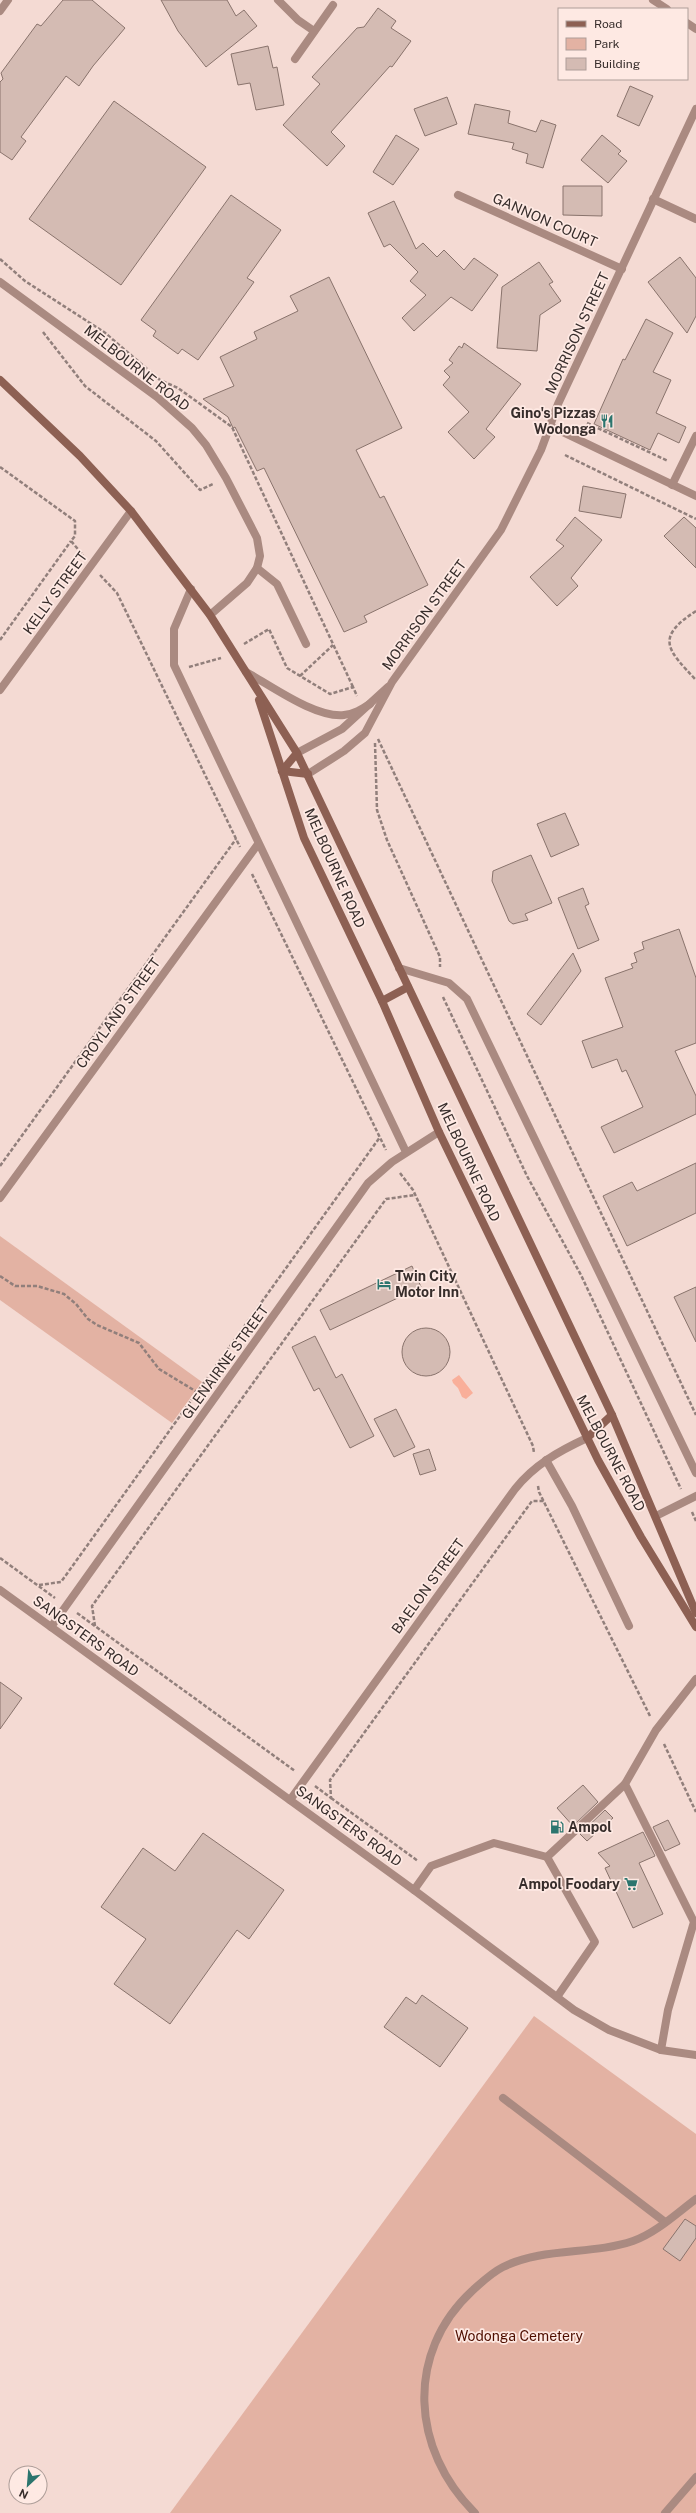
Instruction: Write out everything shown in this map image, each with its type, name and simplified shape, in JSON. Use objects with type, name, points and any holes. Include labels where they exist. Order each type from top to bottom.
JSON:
[{"type":"main road","name":"MELBOURNE ROAD","points":[[0,380],[80,456],[131,511],[210,615],[257,692],[297,753],[612,1415],[696,1613]]},
{"type":"main road","name":"MELBOURNE ROAD","points":[[257,692],[297,820],[313,857],[382,1001],[439,1132],[587,1438],[637,1531],[696,1627]]},
{"type":"main road","points":[[282,771],[297,753]]},
{"type":"main road","points":[[282,771],[308,774]]},
{"type":"main road","points":[[382,1001],[408,987]]},
{"type":"main road","name":"BAELON STREET","points":[[587,1438],[612,1415]]},
{"type":"street","points":[[0,11],[8,0]]},
{"type":"street","points":[[278,0],[298,20],[314,31]]},
{"type":"street","points":[[653,0],[665,8]]},
{"type":"street","points":[[295,59],[333,5]]},
{"type":"street","name":"MORRISON STREET","points":[[297,753],[338,732],[392,682],[501,530],[541,450],[558,404],[696,110]]},
{"type":"street","name":"GANNON COURT","points":[[458,195],[622,268]]},
{"type":"street","points":[[653,199],[696,219]]},
{"type":"street","name":"MELBOURNE ROAD","points":[[0,282],[170,408],[200,438],[226,478],[257,538],[260,556],[257,568]]},
{"type":"street","points":[[550,426],[696,496]]},
{"type":"street","points":[[672,485],[696,436]]},
{"type":"street","name":"KELLY STREET","points":[[0,690],[131,511]]},
{"type":"street","points":[[210,615],[240,590],[257,568],[277,584],[306,644]]},
{"type":"street","points":[[191,589],[174,629],[174,665],[406,1152]]},
{"type":"street","name":"MORRISON STREET","points":[[246,672],[307,706],[330,714],[352,714],[370,704]]},
{"type":"street","name":"MORRISON STREET","points":[[308,774],[344,751],[362,737],[371,725],[392,682]]},
{"type":"street","name":"CROYLAND STREET","points":[[0,1198],[258,844]]},
{"type":"street","points":[[399,968],[449,983],[467,999],[696,1473]]},
{"type":"street","name":"GLENAIRNE STREET","points":[[51,1627],[368,1184],[392,1162],[439,1132]]},
{"type":"street","name":"BAELON STREET","points":[[290,1800],[503,1504],[536,1467],[587,1438]]},
{"type":"street","points":[[546,1460],[568,1499],[628,1626]]},
{"type":"street","points":[[656,1516],[696,1496]]},
{"type":"street","name":"SANGSTERS ROAD","points":[[0,1590],[414,1890],[557,1997],[609,2030],[661,2050],[696,2055]]},
{"type":"street","points":[[547,1857],[625,1784],[656,1730],[696,1680]]},
{"type":"street","points":[[625,1784],[695,1922],[668,2010],[661,2050]]},
{"type":"street","points":[[414,1890],[431,1866],[494,1843],[547,1857],[595,1942],[557,1997]]},
{"type":"street","points":[[503,2098],[665,2222]]},
{"type":"street","points":[[475,2513],[449,2482],[428,2436],[423,2403],[426,2374],[444,2322],[461,2301],[494,2272],[505,2266],[542,2256],[628,2243],[643,2237],[696,2199]]},
{"type":"street","points":[[666,2513],[696,2477]]},
{"type":"path","points":[[40,329],[85,386],[156,441],[200,490],[226,478]]},
{"type":"path","points":[[587,424],[682,467]]},
{"type":"path","points":[[565,455],[696,519]]},
{"type":"path","points":[[0,467],[75,521],[75,536],[0,640]]},
{"type":"path","points":[[71,541],[117,593],[392,1162],[415,1195],[533,1446],[539,1492],[696,1812]]},
{"type":"path","points":[[696,612],[676,626],[671,634],[669,643],[672,653],[696,680]]},
{"type":"path","points":[[300,676],[333,645]]},
{"type":"path","points":[[376,735],[696,1415]]},
{"type":"path","points":[[0,1166],[236,839]]},
{"type":"path","points":[[38,1585],[61,1582],[380,1137]]},
{"type":"path","points":[[95,1626],[92,1606],[386,1199],[415,1195]]},
{"type":"path","points":[[0,1276],[15,1286],[37,1286],[64,1294],[76,1304],[88,1319],[97,1326],[139,1343],[159,1369],[197,1392]]},
{"type":"path","points":[[331,1798],[330,1780],[532,1501],[545,1502]]},
{"type":"path","points":[[0,1558],[306,1778],[331,1798],[429,1869]]},
{"type":"green space","points":[[0,1236],[202,1382],[172,1423],[0,1300]]},
{"type":"green space","name":"Wodonga Cemetery","points":[[534,2016],[696,2134],[696,2513],[170,2513]]},
{"type":"shaded area","points":[[459,1375],[473,1393],[466,1399],[462,1397],[452,1380]]},
{"type":"building","points":[[63,0],[92,0],[125,28],[93,66],[79,86],[66,76],[21,137],[26,141],[12,160],[0,152],[0,82],[3,79],[1,73],[37,24],[41,26]]},
{"type":"building","points":[[161,0],[227,0],[236,16],[244,10],[257,26],[206,67],[178,31]]},
{"type":"building","points":[[378,8],[396,21],[391,28],[411,41],[392,67],[390,66],[331,132],[345,146],[327,166],[283,125],[320,84],[312,77],[357,28],[364,27]]},
{"type":"building","points":[[268,46],[273,68],[277,67],[284,105],[256,110],[250,83],[238,85],[231,54]]},
{"type":"building","points":[[630,86],[653,96],[639,126],[617,116]]},
{"type":"building","points":[[447,97],[457,124],[425,136],[414,109]]},
{"type":"building","points":[[114,101],[206,167],[121,285],[29,219]]},
{"type":"building","points":[[475,104],[510,111],[508,123],[536,132],[541,120],[556,125],[543,168],[526,163],[528,154],[512,149],[514,143],[468,134]]},
{"type":"building","points":[[396,135],[419,149],[393,185],[373,172]]},
{"type":"building","points":[[602,135],[621,151],[618,154],[627,161],[608,183],[581,160]]},
{"type":"building","points":[[563,186],[602,186],[602,216],[563,215]]},
{"type":"building","points":[[231,195],[281,230],[247,278],[254,282],[198,360],[182,349],[178,354],[153,336],[156,331],[141,320]]},
{"type":"building","points":[[394,201],[416,249],[423,243],[437,257],[444,250],[464,270],[474,258],[498,275],[472,311],[451,297],[414,331],[402,318],[426,295],[410,281],[418,272],[390,244],[384,247],[368,213]]},
{"type":"building","points":[[680,257],[696,278],[696,316],[687,333],[648,282]]},
{"type":"building","points":[[539,262],[553,282],[549,284],[561,301],[540,315],[537,351],[497,348],[502,287]]},
{"type":"building","points":[[329,277],[402,428],[356,450],[380,498],[384,496],[428,585],[364,616],[367,622],[344,632],[264,468],[257,471],[235,427],[233,428],[228,417],[203,399],[234,386],[220,357],[257,339],[254,332],[298,311],[290,296]]},
{"type":"building","points":[[646,319],[673,333],[653,372],[671,380],[656,413],[686,427],[679,443],[658,433],[650,450],[594,424],[623,359],[625,360]]},
{"type":"building","points":[[464,343],[521,384],[486,429],[495,437],[474,459],[448,432],[469,412],[443,385],[450,377],[444,371],[453,363],[449,360],[459,346],[462,348]]},
{"type":"building","points":[[583,486],[626,494],[621,518],[579,511]]},
{"type":"building","points":[[575,517],[602,540],[571,578],[578,586],[557,606],[530,577],[564,546],[556,540]]},
{"type":"building","points":[[684,517],[696,528],[696,568],[664,536]]},
{"type":"building","points":[[565,813],[579,845],[551,857],[537,824]]},
{"type":"building","points":[[531,855],[552,903],[525,914],[528,920],[513,924],[509,921],[492,881],[493,871]]},
{"type":"building","points":[[583,888],[589,904],[585,906],[599,940],[578,949],[558,898]]},
{"type":"building","points":[[679,929],[696,978],[696,1043],[675,1051],[696,1096],[696,1114],[614,1153],[601,1127],[643,1107],[626,1070],[622,1072],[617,1059],[592,1068],[582,1041],[623,1027],[605,978],[633,968],[631,964],[637,962],[634,953],[644,949],[642,942]]},
{"type":"building","points":[[573,953],[581,971],[541,1025],[527,1014]]},
{"type":"building","points":[[696,1163],[696,1213],[627,1246],[603,1196],[632,1182],[637,1191]]},
{"type":"building","points":[[412,1266],[421,1287],[330,1330],[320,1310]]},
{"type":"building","points":[[696,1287],[696,1342],[674,1297]]},
{"type":"building","points":[[421,1328],[431,1328],[440,1332],[446,1338],[449,1343],[449,1361],[440,1372],[431,1376],[421,1376],[412,1372],[406,1366],[402,1357],[402,1347],[406,1338],[412,1332]]},
{"type":"building","points":[[315,1336],[336,1378],[342,1374],[374,1436],[350,1448],[319,1388],[314,1391],[292,1347]]},
{"type":"building","points":[[396,1409],[415,1447],[394,1457],[374,1419]]},
{"type":"building","points":[[429,1449],[436,1470],[420,1475],[413,1454]]},
{"type":"building","points":[[0,1682],[22,1698],[0,1729]]},
{"type":"building","points":[[583,1785],[598,1802],[573,1826],[557,1808]]},
{"type":"building","points":[[605,1810],[613,1818],[587,1841],[580,1834]]},
{"type":"building","points":[[668,1820],[680,1844],[665,1851],[653,1827]]},
{"type":"building","name":"Ampol Foodary","points":[[643,1832],[655,1856],[639,1863],[663,1914],[633,1928],[605,1868],[610,1866],[598,1853]]},
{"type":"building","points":[[203,1833],[284,1890],[249,1939],[237,1930],[170,2024],[114,1984],[146,1939],[101,1907],[143,1848],[175,1871]]},
{"type":"building","points":[[422,1995],[468,2028],[440,2067],[384,2027],[406,1997],[416,2004]]},
{"type":"building","points":[[685,2219],[696,2226],[696,2238],[680,2261],[663,2249]]},
{"type":"place","name":"Gino's Pizzas Wodonga","points":[[607,421]]},
{"type":"place","name":"Twin City Motor Inn","points":[[384,1284]]},
{"type":"place","name":"Ampol","points":[[557,1827]]},
{"type":"place","name":"Ampol Foodary","points":[[631,1884]]}]
